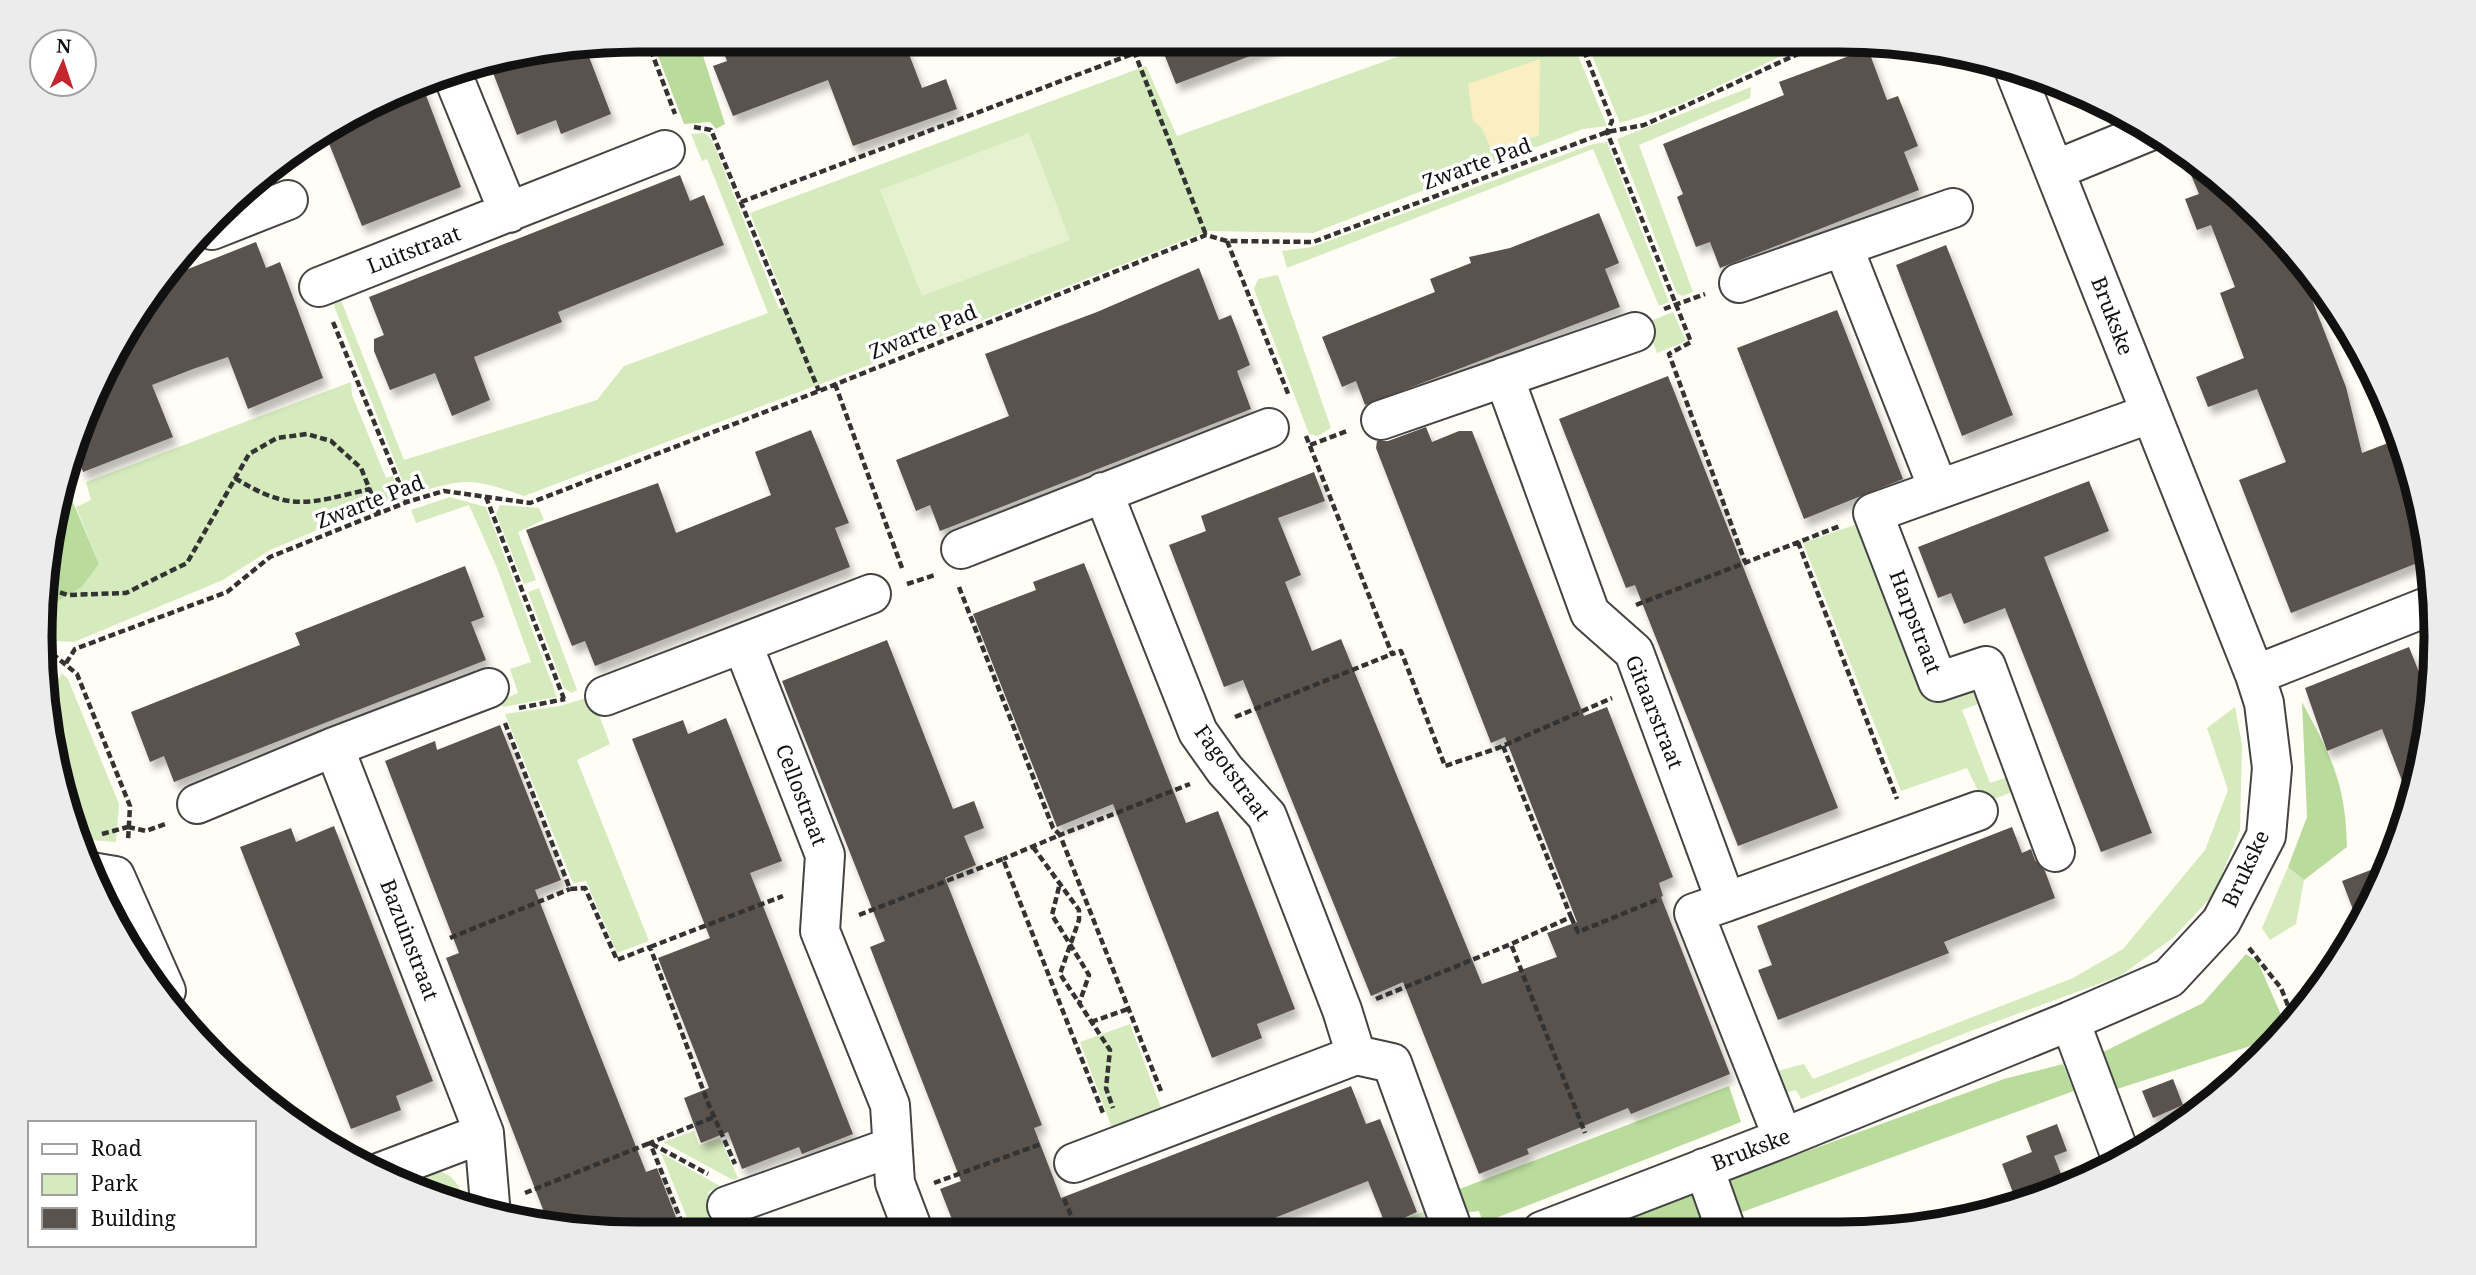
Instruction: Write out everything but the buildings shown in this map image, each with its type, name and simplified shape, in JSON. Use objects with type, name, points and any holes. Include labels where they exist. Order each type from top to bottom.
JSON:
[{"type":"street","name":"Brukske","points":[[1565,1222],[1783,1138],[2169,978],[2221,922],[2266,836],[2272,768],[2264,703],[2255,675],[2019,81]]},
{"type":"street","points":[[455,82],[509,213]]},
{"type":"street","points":[[2055,170],[2139,136]]},
{"type":"street","name":"Luitstraat","points":[[319,287],[509,213],[673,139]]},
{"type":"street","points":[[222,226],[288,200]]},
{"type":"street","points":[[1740,284],[1953,208]]},
{"type":"street","points":[[1844,248],[1938,488]]},
{"type":"street","points":[[1381,420],[1636,332]]},
{"type":"street","name":"Gitaarstraat","points":[[1504,377],[1590,613],[1634,652],[1721,889]]},
{"type":"street","name":"Harpstraat","points":[[2055,852],[1986,666],[1938,682],[1873,513],[2149,414]]},
{"type":"street","points":[[957,559],[1103,492],[1287,420]]},
{"type":"street","name":"Fagotstraat","points":[[1103,492],[1198,732],[1225,771],[1267,816],[1342,1010],[1356,1055]]},
{"type":"street","points":[[605,696],[870,594]]},
{"type":"street","points":[[2255,675],[2423,609]]},
{"type":"street","name":"Cellostraat","points":[[743,645],[825,855],[820,931],[890,1105],[895,1183],[910,1222]]},
{"type":"street","points":[[197,804],[334,747],[494,700]]},
{"type":"street","name":"Bazuinstraat","points":[[334,747],[484,1133],[489,1204]]},
{"type":"street","points":[[1783,1138],[1694,913],[1721,889],[1911,834],[1978,811]]},
{"type":"street","points":[[103,874],[146,955]]},
{"type":"street","points":[[2070,1021],[2118,1151]]},
{"type":"street","points":[[1061,1171],[1126,1143],[1356,1055],[1392,1063],[1450,1222]]},
{"type":"street","points":[[392,1168],[484,1133]]},
{"type":"street","points":[[738,1201],[891,1147]]},
{"type":"street","points":[[1704,1168],[1723,1222]]},
{"type":"path","points":[[650,52],[673,139],[700,127],[711,130],[819,391]]},
{"type":"path","points":[[1584,52],[1612,121],[1607,132],[1691,342],[1669,354],[1745,562]]},
{"type":"path","name":"Zwarte Pad","points":[[66,663],[75,649],[227,592],[270,557],[407,502],[444,491],[530,503],[819,391],[1206,235],[1227,241],[1313,242],[1607,132],[1644,125],[1802,52]]},
{"type":"path","points":[[741,202],[1135,53],[1206,235]]},
{"type":"path","points":[[1227,241],[1287,420],[1316,460],[1392,654]]},
{"type":"path","points":[[1636,332],[1633,322],[1676,304],[1740,284]]},
{"type":"path","points":[[319,287],[407,502]]},
{"type":"path","points":[[835,384],[907,584]]},
{"type":"path","points":[[55,591],[68,595],[125,593],[187,563],[249,454],[276,438],[307,434],[331,441],[361,468],[379,513]]},
{"type":"path","points":[[235,478],[277,501],[294,503],[309,503],[370,488]]},
{"type":"path","points":[[486,496],[564,699]]},
{"type":"path","points":[[1625,644],[1635,605],[1798,542],[1911,834]]},
{"type":"path","points":[[870,594],[907,584],[957,559],[1053,828],[1060,835],[1174,1125]]},
{"type":"path","points":[[1198,732],[1401,651],[1445,766],[1503,746],[1645,683]]},
{"type":"path","points":[[53,656],[77,674],[130,806],[128,827]]},
{"type":"path","points":[[570,890],[494,700],[564,699],[599,687],[605,696]]},
{"type":"path","points":[[1503,746],[1578,932],[1721,889]]},
{"type":"path","points":[[413,953],[570,890],[585,888],[617,960],[789,894],[821,906],[862,916],[1225,771]]},
{"type":"path","points":[[1033,847],[1079,910],[1079,920],[1060,974],[1110,1050],[1106,1088],[1126,1143]]},
{"type":"path","points":[[1003,859],[1126,1143]]},
{"type":"path","points":[[1059,886],[1052,915],[1089,975],[1079,1004]]},
{"type":"path","points":[[1342,1010],[1406,989],[1571,917]]},
{"type":"path","points":[[2221,922],[2252,951],[2281,988],[2290,1010]]},
{"type":"path","points":[[1511,944],[1585,1133]]},
{"type":"path","points":[[650,947],[714,1117],[738,1201]]},
{"type":"path","points":[[1091,1022],[1128,1009]]},
{"type":"path","points":[[503,1207],[714,1117]]},
{"type":"path","points":[[650,1143],[738,1201]]},
{"type":"path","points":[[650,1143],[682,1222]]},
{"type":"path","points":[[900,1195],[1042,1144],[1061,1171],[1075,1222]]},
{"type":"green space","points":[[657,52],[702,52],[725,124],[716,129],[710,122],[684,124]]},
{"type":"green space","points":[[1410,52],[1577,52],[1607,126],[1583,129],[1313,233],[1207,231],[831,380],[524,496],[490,485],[466,482],[408,495],[329,293],[337,290],[404,460],[597,400],[624,366],[768,313],[707,159],[702,161],[691,134],[705,133],[712,140],[779,309],[787,305],[750,213],[1146,66],[1177,136]],"holes":[[[1482,128],[1539,135],[1493,151]]]},
{"type":"green space","points":[[1591,52],[1789,52],[1681,104],[1620,123]]},
{"type":"green space","points":[[1751,87],[1750,98],[1639,145],[1693,292],[1683,296],[1677,294],[1617,139]]},
{"type":"green space","points":[[1029,133],[1070,240],[922,296],[880,190]]},
{"type":"green space","points":[[1607,142],[1669,302],[1659,306],[1593,149],[1287,268],[1282,251],[1312,247],[1593,144]]},
{"type":"green space","points":[[1278,275],[1331,428],[1318,436],[1309,434],[1254,289],[1258,279]]},
{"type":"green space","points":[[1673,312],[1686,341],[1657,353],[1645,323]]},
{"type":"green space","points":[[351,382],[352,395],[386,478],[393,476],[399,496],[270,550],[223,580],[74,642],[55,641],[52,638],[54,604],[82,587],[99,564],[76,507],[91,500],[86,482]]},
{"type":"green space","points":[[70,495],[99,564],[82,587],[54,604],[58,561]]},
{"type":"green space","points":[[450,497],[486,507],[557,697],[503,707],[499,701],[518,693],[510,669],[531,662],[497,568],[469,505],[416,523],[411,510]]},
{"type":"green space","points":[[500,505],[539,508],[544,520],[518,532],[536,580],[524,584],[496,514]]},
{"type":"green space","points":[[1857,524],[1968,686],[1980,693],[1986,701],[1962,710],[1990,783],[2013,775],[2020,789],[1984,803],[1967,768],[1901,791],[1803,543]]},
{"type":"green space","points":[[539,588],[577,690],[571,693],[564,688],[528,592]]},
{"type":"green space","points":[[62,673],[68,679],[119,804],[116,842],[91,840],[72,789],[55,684]]},
{"type":"green space","points":[[592,696],[610,744],[577,760],[649,941],[617,953],[586,881],[573,883],[505,714],[560,706]]},
{"type":"green space","points":[[2302,702],[2335,771],[2344,805],[2347,847],[2304,880],[2288,867],[2307,817]]},
{"type":"green space","points":[[2235,707],[2242,745],[2240,830],[2214,894],[2173,938],[2120,976],[1968,1032],[1801,1099],[1796,1090],[1784,1093],[1777,1071],[1804,1064],[1813,1079],[2073,978],[2123,949],[2205,850],[2228,790],[2207,728]]},
{"type":"green space","points":[[2288,867],[2304,880],[2296,924],[2270,940],[2262,928]]},
{"type":"green space","points":[[2246,954],[2258,962],[2282,1018],[2259,1043],[2114,1090],[2101,1053],[2203,1003]]},
{"type":"green space","points":[[1130,1024],[1163,1113],[1113,1131],[1080,1042]]},
{"type":"green space","points":[[2063,1064],[2074,1091],[1734,1215],[1723,1182],[2004,1079]]},
{"type":"green space","points":[[1729,1086],[1741,1122],[1486,1222],[1483,1222],[1479,1211],[1465,1213],[1457,1190]]},
{"type":"green space","points":[[694,1131],[699,1145],[720,1138],[738,1178],[733,1180],[663,1142]]},
{"type":"green space","points":[[661,1153],[720,1186],[708,1192],[717,1222],[689,1222]]},
{"type":"green space","points":[[438,1171],[445,1173],[454,1180],[462,1195],[429,1184],[425,1174]]},
{"type":"green space","points":[[1697,1192],[1709,1222],[1609,1222]]},
{"type":"green space","points":[[1431,1209],[1436,1222],[1397,1222]]},
{"type":"sand","points":[[1540,59],[1539,135],[1492,151],[1482,128],[1473,121],[1468,84]]}]
